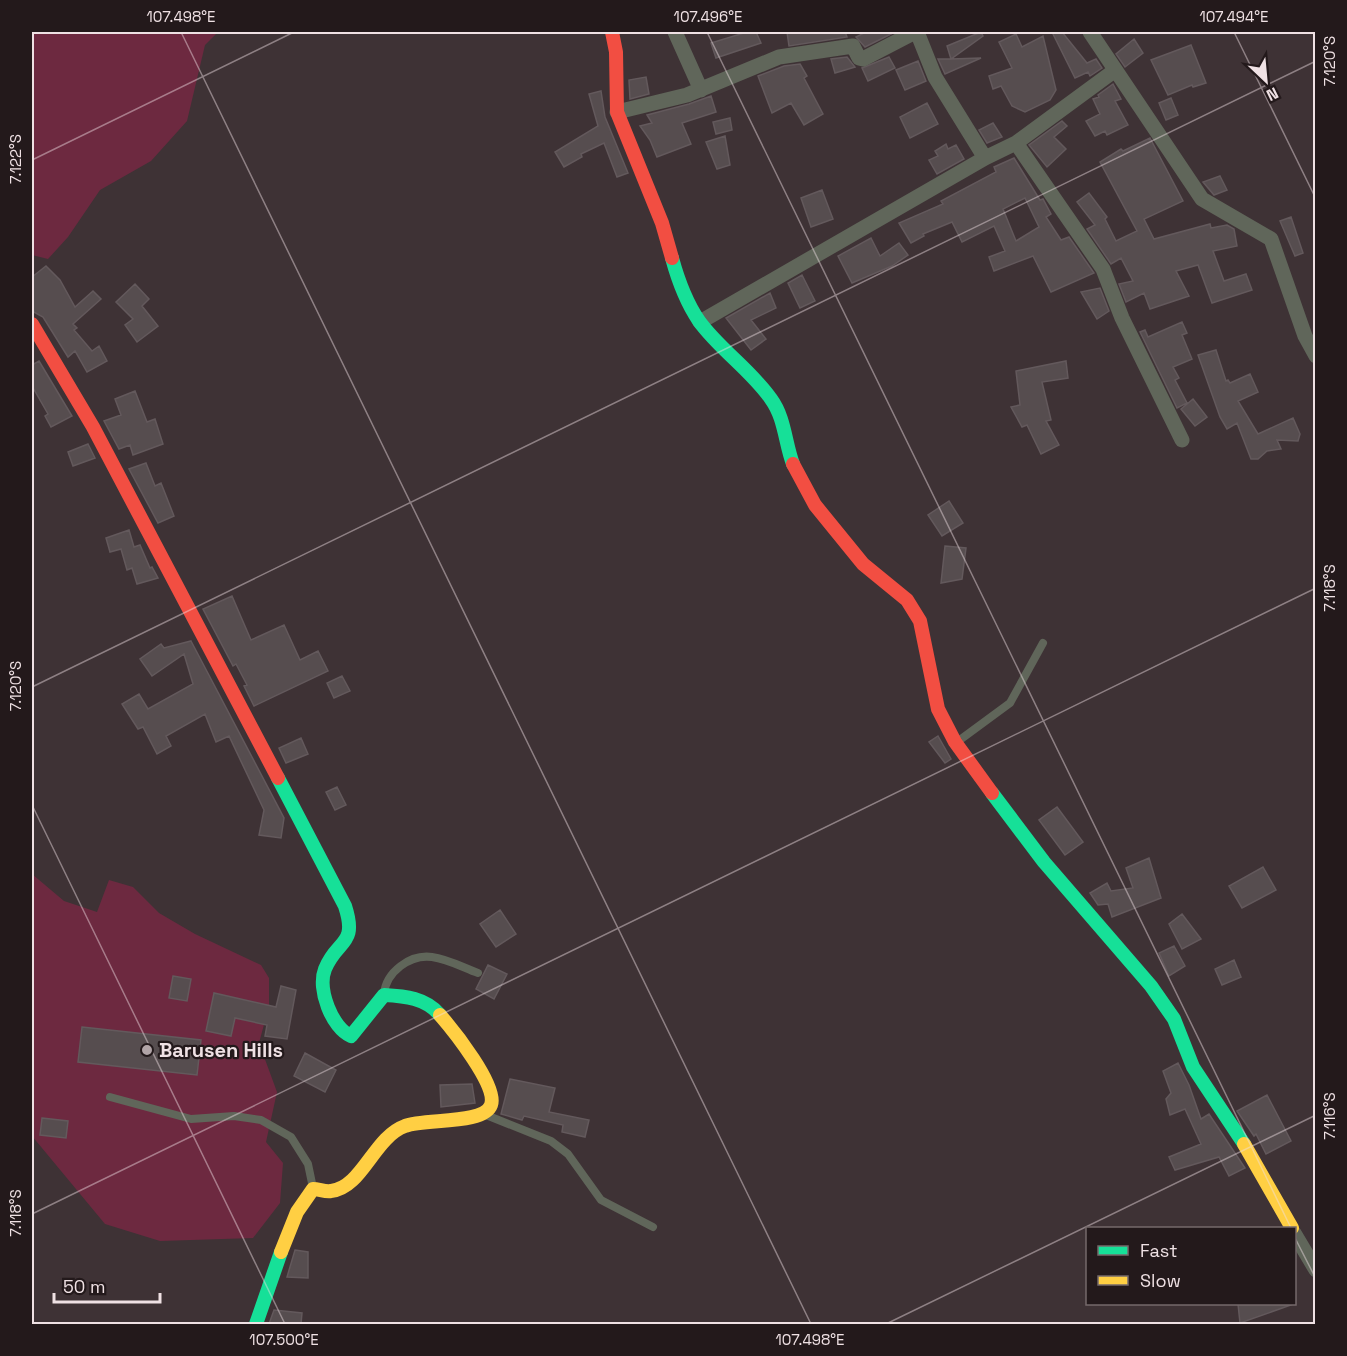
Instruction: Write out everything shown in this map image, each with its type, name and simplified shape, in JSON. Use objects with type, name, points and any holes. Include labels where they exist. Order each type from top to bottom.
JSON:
[{"type":"street","points":[[612,32],[616,52],[617,112],[662,223],[680,287],[700,322],[748,370],[772,400],[782,421],[790,456],[800,481],[815,505],[863,564],[907,600],[915,610],[920,621],[938,709],[955,742],[1044,862],[1113,945],[1151,986],[1173,1019],[1193,1067],[1260,1168],[1291,1227]]},
{"type":"street","points":[[675,32],[701,90]]},
{"type":"street","points":[[617,112],[671,100],[701,90],[768,61],[792,54],[853,46],[863,59],[916,32],[935,77],[985,158]]},
{"type":"street","points":[[1090,32],[1202,199],[1271,238],[1305,336],[1316,356]]},
{"type":"street","points":[[700,322],[985,158],[1016,143],[1114,70]]},
{"type":"street","points":[[1016,143],[1103,269],[1122,318],[1182,440]]},
{"type":"street","points":[[32,324],[93,427],[345,906],[351,925],[344,943],[323,974],[324,988],[335,1023],[342,1033],[351,1036],[358,1031],[376,1000],[384,995],[427,1003],[434,1008],[480,1071],[491,1093],[492,1100],[484,1114],[417,1122],[404,1126],[393,1132],[373,1150],[352,1182],[331,1191],[313,1189],[305,1195],[286,1237],[256,1324]]},
{"type":"street","points":[[1296,1236],[1316,1270]]},
{"type":"lane","points":[[955,742],[1010,703],[1043,643]]},
{"type":"lane","points":[[384,995],[385,982],[390,974],[398,967],[418,959],[431,956],[478,973]]},
{"type":"lane","points":[[110,1098],[191,1119],[234,1116],[261,1120],[291,1137],[308,1164],[313,1189]]},
{"type":"lane","points":[[484,1114],[551,1141],[568,1154],[601,1200],[653,1227]]},
{"type":"shaded area","points":[[32,32],[218,32],[205,45],[187,121],[151,161],[100,190],[68,237],[48,259],[32,255]]},
{"type":"shaded area","name":"Barusen Hills","points":[[32,874],[64,901],[97,912],[109,880],[133,887],[159,913],[195,934],[261,965],[269,978],[269,1006],[259,1043],[277,1092],[266,1142],[283,1163],[280,1203],[253,1238],[160,1241],[105,1224],[32,1136]]},
{"type":"building","points":[[747,32],[756,32],[761,43],[716,58],[711,43]]},
{"type":"building","points":[[787,32],[845,32],[847,37],[789,46]]},
{"type":"building","points":[[866,32],[895,32],[865,47],[856,37]]},
{"type":"building","points":[[981,32],[983,36],[951,59],[947,46]]},
{"type":"building","points":[[1052,32],[1062,32],[1087,63],[1096,59],[1102,68],[1090,76],[1088,72],[1075,78]]},
{"type":"building","points":[[1016,34],[1022,47],[1043,36],[1056,90],[1050,100],[1025,112],[1012,106],[1001,86],[993,89],[989,76],[1012,68],[999,42]]},
{"type":"building","points":[[1134,39],[1143,53],[1125,67],[1116,54]]},
{"type":"building","points":[[1191,45],[1206,83],[1193,87],[1192,85],[1168,95],[1151,60]]},
{"type":"building","points":[[847,57],[855,67],[835,73],[831,59]]},
{"type":"building","points":[[889,57],[895,68],[868,81],[862,68]]},
{"type":"building","points":[[981,58],[945,74],[938,59],[951,59]]},
{"type":"building","points":[[918,61],[926,81],[905,90],[896,70]]},
{"type":"building","points":[[800,64],[807,76],[804,78],[823,114],[804,125],[791,103],[772,113],[758,76],[784,66]]},
{"type":"building","points":[[646,77],[649,94],[630,99],[629,80]]},
{"type":"building","points":[[1113,84],[1121,99],[1115,101],[1128,125],[1107,135],[1105,131],[1095,136],[1086,121],[1100,114],[1093,99],[1099,97],[1098,95]]},
{"type":"building","points":[[601,91],[605,117],[628,173],[617,177],[604,143],[581,154],[582,157],[564,167],[555,152],[598,126],[589,94]]},
{"type":"building","points":[[711,96],[716,112],[682,123],[691,144],[657,157],[650,140],[640,126],[652,123],[647,115]]},
{"type":"building","points":[[1171,98],[1178,115],[1166,120],[1159,103]]},
{"type":"building","points":[[927,103],[938,124],[910,138],[900,117]]},
{"type":"building","points":[[730,118],[732,130],[716,134],[713,122]]},
{"type":"building","points":[[1062,121],[1067,126],[1054,137],[1066,149],[1047,167],[1029,145]]},
{"type":"building","points":[[993,123],[1002,137],[987,143],[979,130]]},
{"type":"building","points":[[725,136],[730,165],[717,169],[706,142]]},
{"type":"building","points":[[1150,138],[1183,201],[1144,219],[1154,239],[1210,224],[1211,228],[1227,225],[1234,229],[1237,246],[1213,251],[1224,281],[1246,274],[1252,290],[1212,303],[1198,265],[1176,271],[1189,296],[1150,309],[1144,293],[1126,302],[1119,284],[1133,281],[1121,258],[1111,264],[1087,229],[1095,225],[1077,202],[1089,193],[1107,217],[1105,219],[1116,241],[1137,231],[1100,162],[1121,149],[1123,151]]},
{"type":"building","points":[[946,144],[948,149],[956,145],[964,159],[937,174],[929,160],[938,156],[935,151]]},
{"type":"building","points":[[1014,158],[1040,200],[1043,199],[1051,214],[1046,217],[1061,240],[1069,237],[1094,273],[1051,292],[1033,256],[994,271],[989,257],[1005,251],[994,226],[962,242],[952,222],[923,234],[924,236],[911,243],[899,223],[943,204],[941,201],[996,172],[994,167]],"holes":[[[1025,198],[1039,227],[1016,241],[1003,209]]]},
{"type":"building","points":[[1220,176],[1227,190],[1214,195],[1203,182]]},
{"type":"building","points":[[822,190],[833,219],[811,227],[801,198]]},
{"type":"building","points":[[1291,217],[1303,253],[1295,256],[1280,221]]},
{"type":"building","points":[[871,238],[880,256],[899,243],[908,255],[892,266],[852,283],[838,256]]},
{"type":"building","points":[[46,266],[60,280],[75,307],[93,291],[101,299],[73,324],[77,328],[74,330],[92,351],[99,346],[107,361],[87,372],[75,351],[68,357],[43,317],[32,311],[32,277]]},
{"type":"building","points":[[802,275],[815,301],[800,308],[788,283]]},
{"type":"building","points":[[135,284],[149,299],[142,306],[158,326],[137,342],[125,325],[133,319],[116,302]]},
{"type":"building","points":[[1100,288],[1109,311],[1097,319],[1081,292]]},
{"type":"building","points":[[770,293],[776,308],[751,320],[766,339],[751,350],[726,318]]},
{"type":"building","points":[[1182,322],[1187,333],[1182,335],[1192,359],[1173,367],[1179,378],[1175,380],[1187,403],[1177,408],[1140,332],[1145,330],[1148,337]]},
{"type":"building","points":[[1216,350],[1226,381],[1230,383],[1250,374],[1258,392],[1238,401],[1258,434],[1293,418],[1300,434],[1298,441],[1277,440],[1281,449],[1267,451],[1258,459],[1251,459],[1237,423],[1227,429],[1220,417],[1198,355]]},
{"type":"building","points":[[39,361],[72,416],[51,427],[45,416],[48,414],[32,386],[32,365]]},
{"type":"building","points":[[1066,361],[1068,378],[1042,382],[1051,420],[1046,421],[1059,445],[1041,454],[1027,425],[1022,427],[1011,407],[1020,405],[1016,371]]},
{"type":"building","points":[[135,391],[147,422],[155,419],[163,444],[133,455],[130,445],[119,449],[104,421],[121,415],[115,399]]},
{"type":"building","points":[[1193,399],[1207,417],[1195,426],[1181,409]]},
{"type":"building","points":[[88,444],[95,458],[73,466],[68,452]]},
{"type":"building","points":[[146,463],[155,486],[161,483],[174,516],[158,523],[129,469]]},
{"type":"building","points":[[949,501],[963,523],[942,536],[928,515]]},
{"type":"building","points":[[129,530],[134,547],[140,545],[150,568],[152,567],[158,578],[137,584],[132,568],[127,570],[121,549],[110,552],[106,538]]},
{"type":"building","points":[[945,546],[966,548],[962,579],[941,583]]},
{"type":"building","points":[[232,596],[251,640],[284,625],[300,660],[318,651],[328,671],[254,706],[244,686],[247,685],[236,664],[233,666],[203,609]]},
{"type":"building","points":[[191,641],[284,818],[281,838],[259,835],[264,810],[229,736],[216,742],[205,714],[166,736],[171,746],[157,754],[143,727],[138,729],[122,704],[139,694],[148,709],[193,684],[184,654],[152,676],[140,659],[161,644],[164,648]]},
{"type":"building","points":[[342,676],[350,691],[334,698],[327,683]]},
{"type":"building","points":[[938,736],[951,759],[945,763],[929,742]]},
{"type":"building","points":[[301,738],[308,754],[286,763],[279,748]]},
{"type":"building","points":[[337,787],[346,805],[335,810],[326,792]]},
{"type":"building","points":[[1057,807],[1083,842],[1065,855],[1039,820]]},
{"type":"building","points":[[1149,858],[1161,898],[1112,917],[1108,904],[1098,905],[1090,893],[1107,883],[1111,891],[1133,888],[1126,868]]},
{"type":"building","points":[[1263,867],[1276,890],[1242,908],[1229,886]]},
{"type":"building","points":[[500,910],[516,934],[496,947],[480,924]]},
{"type":"building","points":[[1182,914],[1201,939],[1182,949],[1169,924]]},
{"type":"building","points":[[1174,946],[1185,966],[1169,976],[1159,953]]},
{"type":"building","points":[[1234,960],[1241,977],[1222,985],[1215,969]]},
{"type":"building","points":[[488,965],[507,974],[494,999],[476,989]]},
{"type":"building","points":[[173,976],[191,979],[187,1001],[169,998]]},
{"type":"building","points":[[281,986],[296,990],[287,1039],[265,1036],[267,1025],[235,1018],[231,1036],[206,1031],[214,993],[276,1007]]},
{"type":"building","points":[[82,1027],[201,1040],[197,1075],[78,1062]]},
{"type":"building","points":[[305,1053],[336,1070],[325,1092],[294,1076]]},
{"type":"building","points":[[1178,1063],[1189,1085],[1201,1119],[1209,1114],[1245,1168],[1229,1176],[1219,1157],[1175,1170],[1169,1157],[1201,1144],[1185,1109],[1170,1115],[1166,1099],[1171,1093],[1163,1071]]},
{"type":"building","points":[[510,1079],[555,1088],[549,1112],[589,1120],[585,1137],[562,1132],[563,1125],[524,1116],[522,1120],[501,1114]]},
{"type":"building","points":[[472,1084],[475,1103],[441,1107],[440,1085]]},
{"type":"building","points":[[1267,1095],[1291,1141],[1266,1154],[1256,1134],[1254,1136],[1237,1111]]},
{"type":"building","points":[[42,1118],[68,1121],[66,1138],[40,1135]]},
{"type":"building","points":[[295,1250],[308,1252],[308,1278],[287,1277]]},
{"type":"building","points":[[1238,1305],[1291,1305],[1240,1323]]},
{"type":"building","points":[[274,1310],[302,1313],[301,1324],[269,1324]]},
{"type":"traffic: fast","points":[[672,258],[683,291],[699,321],[763,388],[776,406],[793,464]]},
{"type":"traffic: fast","points":[[278,778],[345,906],[348,919],[348,936],[330,959],[323,977],[325,997],[332,1017],[344,1032],[351,1036],[384,995],[422,1001],[440,1015]]},
{"type":"traffic: fast","points":[[992,793],[1044,862],[1151,986],[1174,1019],[1193,1067],[1244,1144]]},
{"type":"traffic: fast","points":[[256,1324],[281,1252]]},
{"type":"traffic: slow","points":[[281,1252],[297,1212],[313,1189],[329,1191],[342,1188],[360,1172],[394,1132],[414,1124],[477,1116],[491,1105],[488,1085],[481,1072],[464,1045],[440,1015]]},
{"type":"traffic: slow","points":[[1244,1144],[1291,1227]]},
{"type":"traffic: jam","points":[[612,32],[616,52],[617,112],[662,223],[672,258]]},
{"type":"traffic: jam","points":[[32,324],[93,427],[278,778]]},
{"type":"traffic: jam","points":[[793,464],[815,505],[863,564],[907,600],[920,621],[938,709],[955,742],[992,793]]},
{"type":"place","name":"Barusen Hills","points":[[147,1050]]}]
